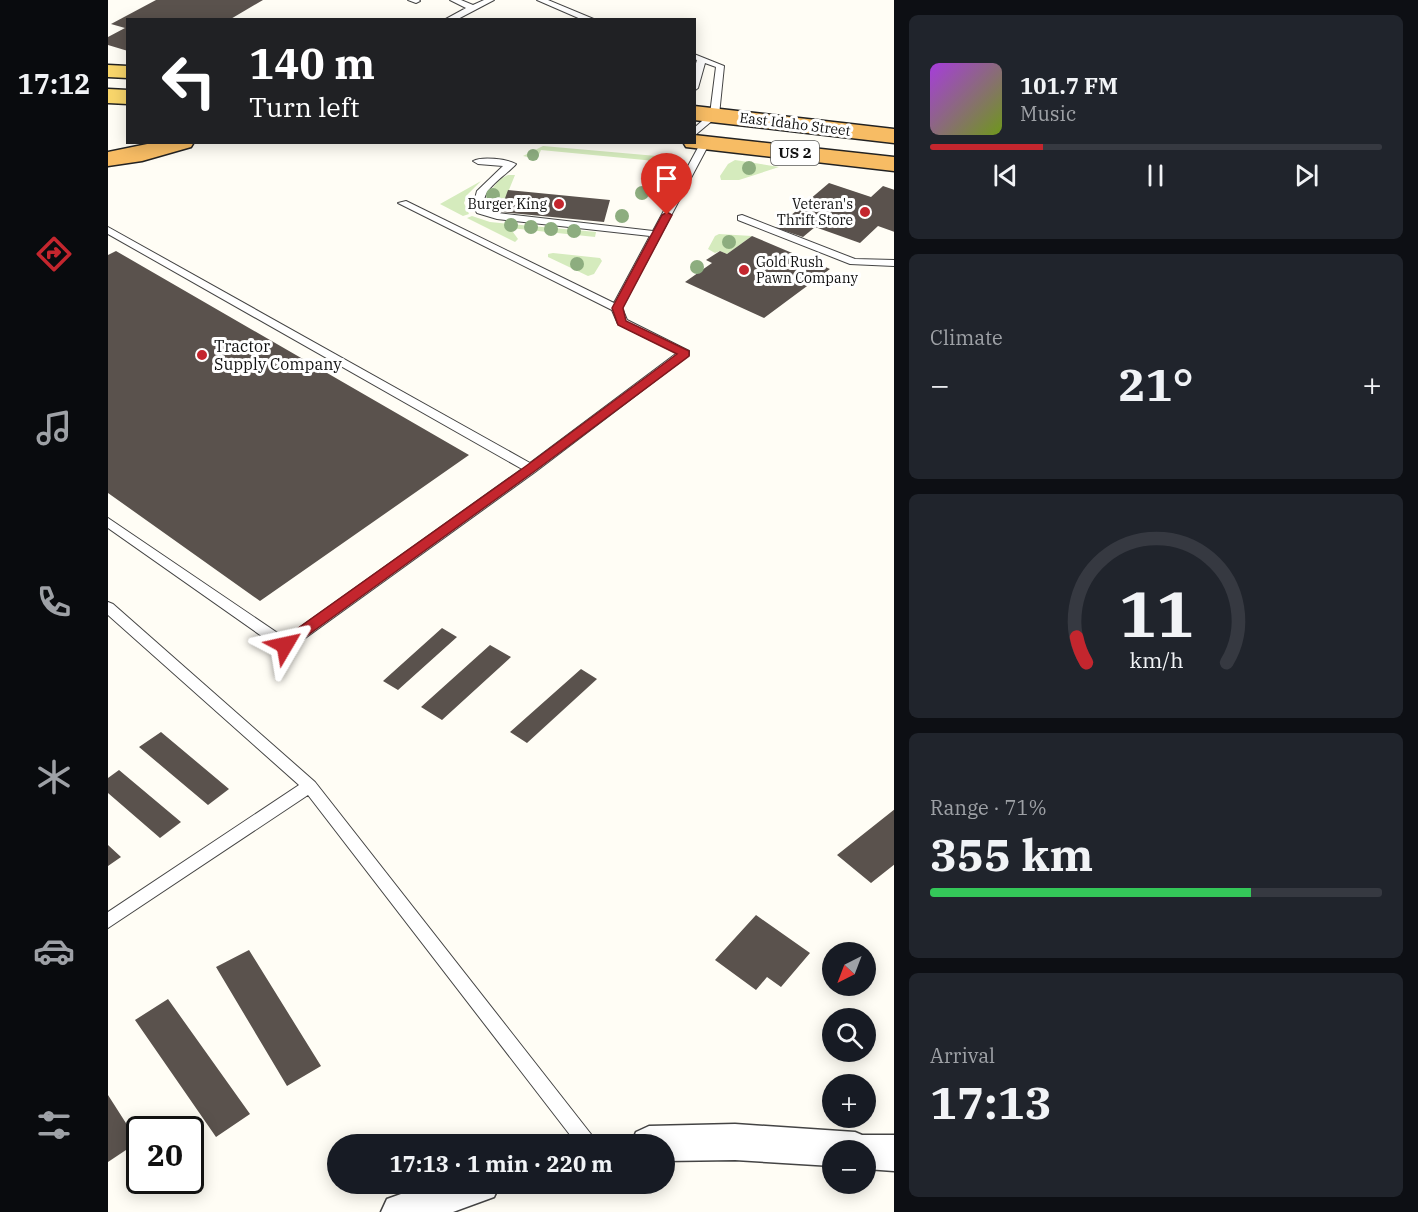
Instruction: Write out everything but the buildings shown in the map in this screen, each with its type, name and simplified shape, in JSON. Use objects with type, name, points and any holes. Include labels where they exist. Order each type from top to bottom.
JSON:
[{"type":"highway","name":"East Idaho Street","points":[[700,130],[894,136]]},
{"type":"highway","name":"East Idaho Street","points":[[700,130],[894,164]]},
{"type":"highway","points":[[700,130],[894,153]]},
{"type":"highway","points":[[108,157],[134,144]]},
{"type":"highway","points":[[108,157],[142,154],[176,144]]},
{"type":"main road","points":[[108,71],[126,72]]},
{"type":"main road","points":[[108,96],[126,97]]},
{"type":"street","points":[[675,1143],[735,1142],[822,1148]]},
{"type":"street","points":[[876,1152],[894,1154]]},
{"type":"street","points":[[400,1212],[452,1194]]},
{"type":"lane","points":[[454,0],[473,8]]},
{"type":"lane","points":[[452,18],[490,0]]},
{"type":"lane","points":[[541,0],[587,18]]},
{"type":"lane","points":[[696,73],[698,58],[720,66],[700,130]]},
{"type":"lane","points":[[108,522],[285,645],[531,469],[685,353],[621,322],[617,308],[657,234],[694,144]]},
{"type":"lane","points":[[478,161],[511,164],[480,193],[478,206],[487,214],[657,234]]},
{"type":"lane","points":[[403,203],[617,308]]},
{"type":"lane","points":[[742,218],[854,262],[894,263]]},
{"type":"lane","points":[[108,230],[531,469]]},
{"type":"lane","points":[[108,607],[310,786],[580,1134]]},
{"type":"lane","points":[[108,921],[310,786]]},
{"type":"green space","points":[[543,146],[668,157],[660,171],[654,171],[655,161],[541,150],[537,159],[523,156]]},
{"type":"green space","points":[[735,160],[779,167],[739,180],[721,180],[720,176],[728,164]]},
{"type":"green space","points":[[508,175],[515,175],[502,207],[490,203],[487,195],[500,179]]},
{"type":"green space","points":[[481,181],[467,195],[464,203],[469,214],[463,216],[440,204]]},
{"type":"green space","points":[[472,216],[490,222],[596,232],[595,237],[510,228],[518,239],[515,242],[467,218]]},
{"type":"green space","points":[[719,234],[752,236],[727,254],[720,251],[715,253],[708,249],[715,236]]},
{"type":"green space","points":[[548,254],[600,258],[602,261],[594,274],[588,276],[548,257]]},
{"type":"place","name":"Burger King","points":[[559,204]]},
{"type":"place","name":"Veteran's Thrift Store","points":[[865,212]]},
{"type":"place","name":"Gold Rush Pawn Company","points":[[744,270]]},
{"type":"place","name":"Tractor Supply Company","points":[[202,355]]},
{"type":"route","points":[[285,645],[531,469],[685,353],[621,322],[617,308],[667,215]]}]
